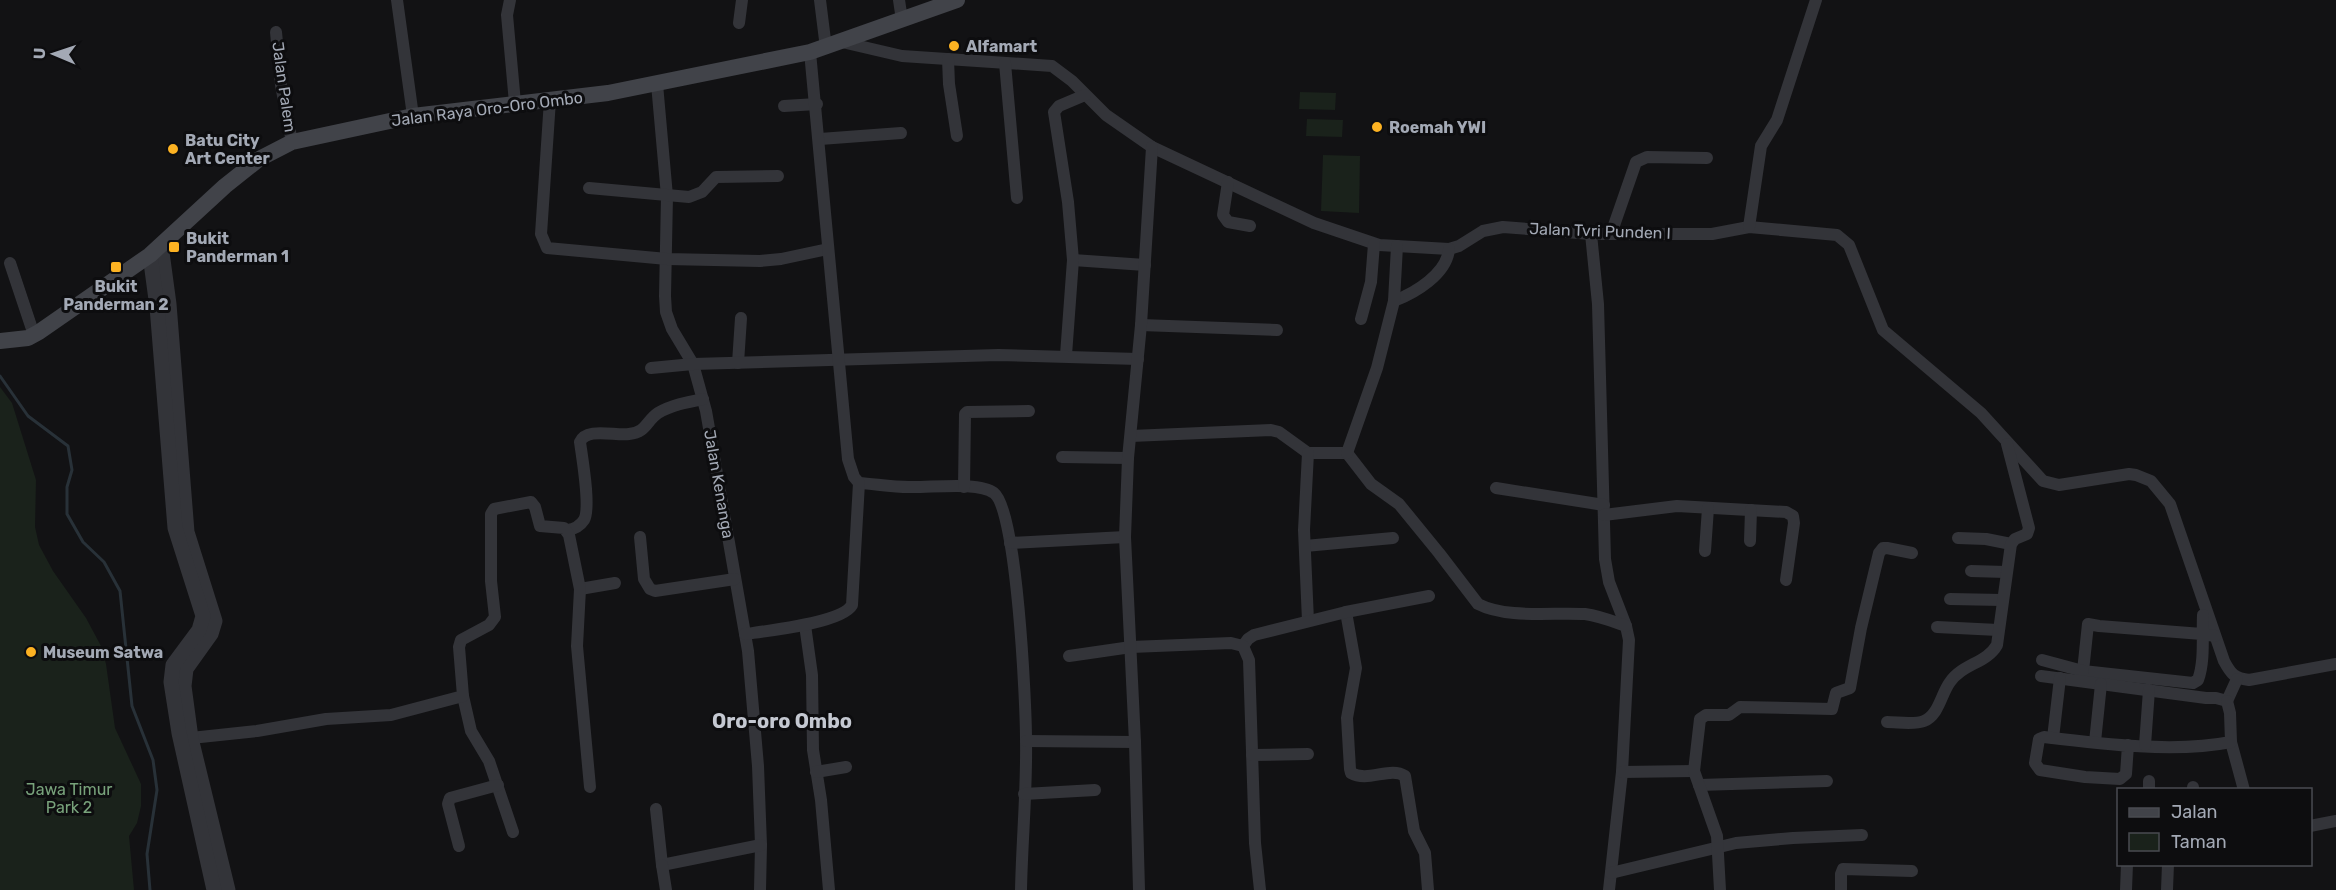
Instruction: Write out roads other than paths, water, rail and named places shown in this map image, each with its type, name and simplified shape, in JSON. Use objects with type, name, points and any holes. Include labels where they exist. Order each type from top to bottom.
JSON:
[{"type":"main road","name":"Jalan Raya Oro-Oro Ombo","points":[[0,340],[28,338],[34,335],[156,250],[225,186],[259,159],[292,141],[413,116],[550,100],[657,84],[818,50],[902,20],[931,5],[957,0]]},
{"type":"street","points":[[397,0],[413,116]]},
{"type":"street","points":[[510,0],[507,15],[515,103]]},
{"type":"street","points":[[739,23],[742,0]]},
{"type":"street","points":[[745,634],[805,625],[846,612],[852,605],[859,483],[854,477],[848,459],[828,249],[817,104],[820,0]]},
{"type":"street","points":[[899,0],[902,20]]},
{"type":"street","points":[[1749,227],[1761,146],[1777,120],[1816,0]]},
{"type":"street","points":[[876,30],[879,52]]},
{"type":"street","name":"Jalan Palem","points":[[276,32],[281,85],[292,141]]},
{"type":"street","name":"Jalan Tvri Punden I","points":[[842,42],[879,52],[1052,66],[1072,81],[1106,115],[1152,147],[1314,223],[1374,244],[1449,249],[1459,246],[1484,231],[1503,227],[1591,234],[1712,234],[1749,227],[1828,233],[1844,239],[1849,245],[1883,330],[1981,413],[2003,436]]},
{"type":"street","points":[[948,59],[949,84],[957,136]]},
{"type":"street","points":[[1005,63],[1017,198]]},
{"type":"street","name":"Jalan Kenanga","points":[[657,84],[667,196],[666,312],[675,335],[693,364],[704,399],[745,634],[758,766],[760,890]]},
{"type":"street","points":[[1066,355],[1072,260],[1068,202],[1054,112],[1059,106],[1084,95]]},
{"type":"street","points":[[550,100],[541,234],[544,245],[553,250],[667,259],[770,261],[828,249]]},
{"type":"street","points":[[784,106],[817,104]]},
{"type":"street","points":[[820,139],[901,133]]},
{"type":"street","points":[[1139,890],[1135,742],[1125,537],[1128,458],[1141,325],[1152,147]]},
{"type":"street","points":[[1611,234],[1636,162],[1647,157],[1707,158]]},
{"type":"street","points":[[589,188],[667,196],[697,195],[716,177],[778,177]]},
{"type":"street","points":[[1228,182],[1222,215],[1228,222],[1250,226]]},
{"type":"street","points":[[1591,234],[1598,304],[1605,559],[1609,582],[1629,640],[1622,772],[1609,890]]},
{"type":"street","points":[[1361,319],[1371,282],[1374,244]]},
{"type":"street","points":[[1347,453],[1377,368],[1394,302],[1397,246]]},
{"type":"street","points":[[1394,302],[1412,294],[1431,278],[1446,263],[1449,249]]},
{"type":"street","points":[[156,250],[157,307],[182,535],[203,616],[199,630],[173,665],[171,682],[178,733],[206,825]]},
{"type":"street","points":[[1072,260],[1145,265]]},
{"type":"street","points":[[9,263],[34,335]]},
{"type":"street","points":[[738,363],[741,318]]},
{"type":"street","points":[[1141,325],[1277,330]]},
{"type":"street","points":[[651,368],[693,364],[998,355],[1066,355],[1138,359]]},
{"type":"street","points":[[513,832],[489,761],[471,731],[463,696],[459,647],[461,640],[489,625],[495,614],[491,581],[491,514],[494,510],[531,502],[535,507],[540,526],[568,530],[576,528],[584,520],[586,514],[580,442],[582,438],[588,434],[628,435],[640,432],[661,412],[683,403],[704,399]]},
{"type":"street","points":[[964,487],[965,414],[968,412],[1029,411]]},
{"type":"street","points":[[1131,436],[1271,430],[1280,432],[1308,453],[1347,453]]},
{"type":"street","points":[[1887,722],[1922,722],[1932,717],[1951,681],[1968,666],[1991,656],[1997,645],[2011,544],[2015,539],[2027,534],[2029,528],[2003,436]]},
{"type":"street","points":[[2003,436],[2043,481],[2051,484],[2059,485],[2128,474],[2146,478],[2151,482],[2170,504],[2208,635],[2230,672],[2237,679],[2249,680],[2336,664]]},
{"type":"street","points":[[1308,453],[1305,546],[1308,621]]},
{"type":"street","points":[[1347,453],[1367,480],[1399,504],[1478,604],[1486,609],[1600,616],[1626,626]]},
{"type":"street","points":[[1062,457],[1128,458]]},
{"type":"street","points":[[859,483],[987,489],[996,495],[1005,516],[1020,633],[1026,741],[1021,890]]},
{"type":"street","points":[[1496,488],[1604,510],[1677,506],[1786,512],[1793,516],[1786,580]]},
{"type":"street","points":[[1705,551],[1708,507]]},
{"type":"street","points":[[1750,541],[1751,510]]},
{"type":"street","points":[[568,530],[580,589],[577,646],[590,787]]},
{"type":"street","points":[[182,535],[215,621],[211,634],[190,662],[184,678],[191,738],[211,850],[214,890]]},
{"type":"street","points":[[640,537],[644,579],[650,589],[655,591],[735,579]]},
{"type":"street","points":[[1010,543],[1125,537]]},
{"type":"street","points":[[1305,546],[1393,538]]},
{"type":"street","points":[[1958,538],[1986,539],[2011,544]]},
{"type":"street","points":[[1720,890],[1715,825],[1694,771],[1698,724],[1702,717],[1729,715],[1740,707],[1832,709],[1836,693],[1850,688],[1861,628],[1880,550],[1887,548],[1912,553]]},
{"type":"street","points":[[1971,571],[2006,572]]},
{"type":"street","points":[[580,589],[615,583]]},
{"type":"street","points":[[1243,646],[1254,635],[1346,612],[1429,596]]},
{"type":"street","points":[[1950,599],[2002,600]]},
{"type":"street","points":[[1346,612],[1356,668],[1347,717],[1351,773],[1360,777],[1399,773],[1405,776],[1414,831],[1425,853],[1428,890]]},
{"type":"street","points":[[2042,660],[2083,671],[2193,683],[2198,680],[2201,672],[2208,635],[2203,615]]},
{"type":"street","points":[[2083,671],[2088,624],[2208,635]]},
{"type":"street","points":[[805,625],[812,675],[813,750],[821,800],[829,890]]},
{"type":"street","points":[[1937,627],[1998,630]]},
{"type":"street","points":[[1069,656],[1131,647],[1231,643],[1243,646]]},
{"type":"street","points":[[1243,646],[1249,660],[1255,843],[1260,890]]},
{"type":"street","points":[[2041,676],[2227,701]]},
{"type":"street","points":[[2054,738],[2060,678]]},
{"type":"street","points":[[2237,679],[2227,701],[2230,713],[2231,742],[2244,788]]},
{"type":"street","points":[[2095,742],[2101,684]]},
{"type":"street","points":[[2145,745],[2149,690]]},
{"type":"street","points":[[191,738],[257,731],[326,719],[391,715],[463,696]]},
{"type":"street","points":[[2128,745],[2126,774],[2123,778],[2085,777],[2036,768],[2039,739],[2054,738],[2128,745],[2216,746],[2231,742]]},
{"type":"street","points":[[1026,741],[1135,742]]},
{"type":"street","points":[[1252,755],[1308,754]]},
{"type":"street","points":[[816,772],[846,767]]},
{"type":"street","points":[[1622,772],[1694,771]]},
{"type":"street","points":[[1699,785],[1827,781]]},
{"type":"street","points":[[459,846],[448,804],[450,798],[498,785]]},
{"type":"street","points":[[1024,794],[1095,790]]},
{"type":"street","points":[[656,809],[666,890]]},
{"type":"street","points":[[2312,826],[2336,820]]},
{"type":"street","points":[[1611,873],[1758,841],[1863,835]]},
{"type":"street","points":[[662,865],[761,844]]},
{"type":"street","points":[[211,850],[228,890]]},
{"type":"street","points":[[2126,890],[2127,866]]},
{"type":"street","points":[[2167,890],[2168,866]]},
{"type":"street","points":[[1840,890],[1843,869],[1912,871]]},
{"type":"waterway","points":[[0,376],[28,416],[68,446],[72,470],[67,487],[67,514],[83,542],[104,562],[120,591],[132,706],[153,760],[157,790],[147,854],[150,890]]},
{"type":"place","name":"Alfamart","points":[[954,46]]},
{"type":"place","name":"Roemah YWI","points":[[1377,127]]},
{"type":"place","name":"Batu City Art Center","points":[[173,149]]},
{"type":"place","name":"Bukit Panderman 1","points":[[174,247]]},
{"type":"place","name":"Bukit Panderman 2","points":[[116,267]]},
{"type":"place","name":"Museum Satwa","points":[[31,652]]},
{"type":"district","name":"Oro-oro Ombo","points":[[782,721]]},
{"type":"park label","name":"Jawa Timur Park 2","points":[[69,798]]}]
